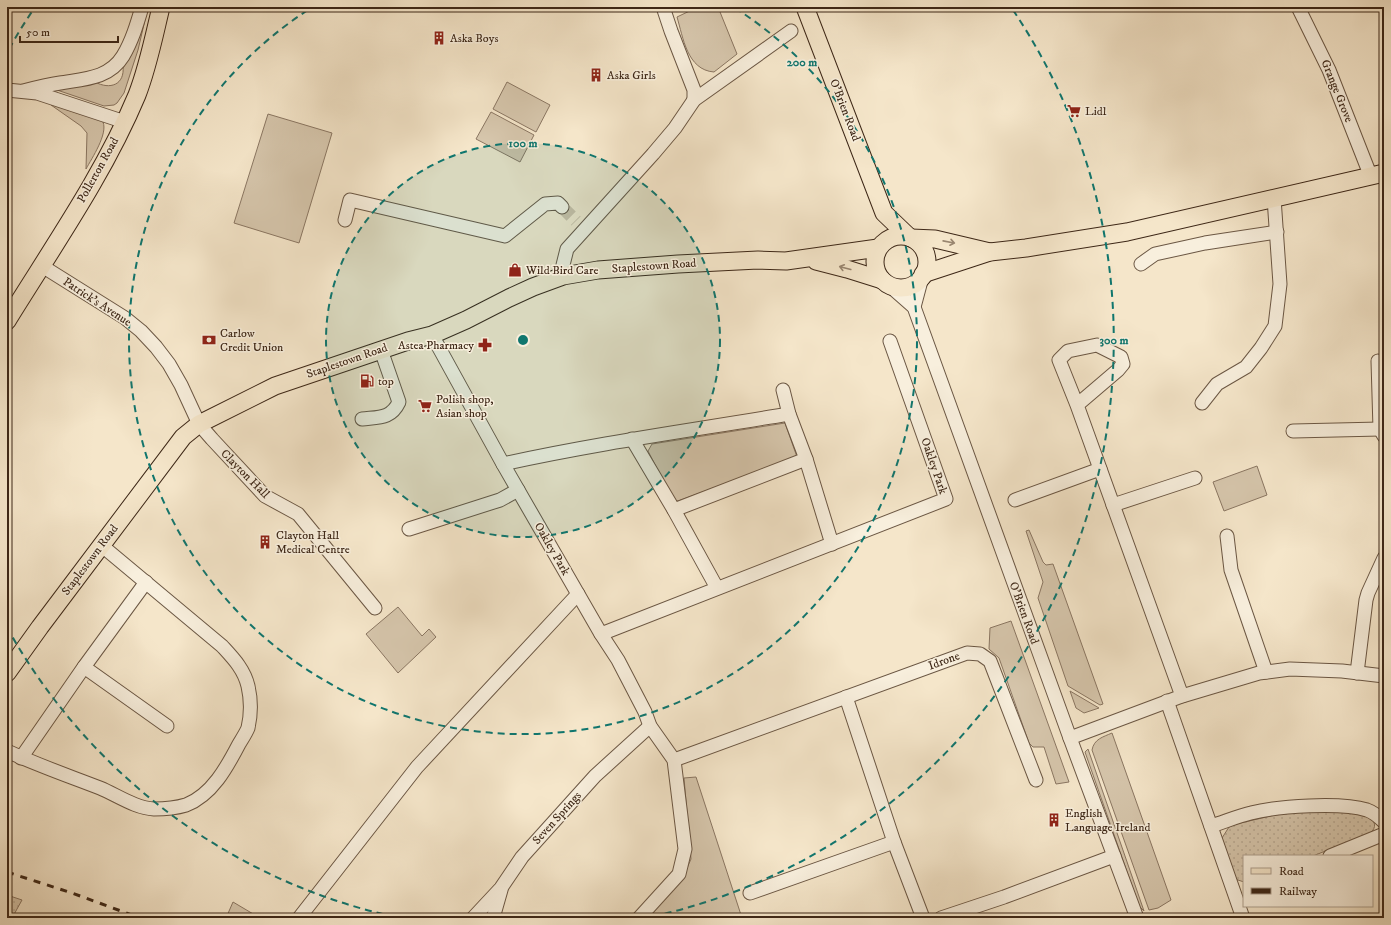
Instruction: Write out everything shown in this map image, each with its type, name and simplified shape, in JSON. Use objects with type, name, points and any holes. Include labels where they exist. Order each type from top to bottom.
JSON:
[{"type":"main road","name":"Pollerton Road","points":[[7,321],[87,191],[125,122],[137,93],[150,53],[161,7]]},
{"type":"main road","name":"O'Brien Road","points":[[807,8],[884,213],[910,237]]},
{"type":"main road","points":[[922,276],[990,252],[1026,248],[1127,232],[1377,175]]},
{"type":"main road","name":"O'Brien Road","points":[[879,247],[884,213]]},
{"type":"main road","points":[[910,237],[921,245],[925,252],[927,261],[926,270],[915,284],[898,288],[886,283],[876,273],[874,264],[875,255],[879,247],[885,240],[893,236],[900,235],[935,239],[990,252]]},
{"type":"main road","name":"Staplestown Road","points":[[7,674],[40,627],[183,437],[199,424],[275,386],[408,341],[432,335],[533,287],[563,276],[598,270],[671,265],[758,260],[786,261],[879,247]]},
{"type":"main road","name":"Staplestown Road","points":[[806,259],[847,269],[886,283]]},
{"type":"street","points":[[23,91],[59,83],[93,78],[106,72],[123,56],[135,31],[142,7]]},
{"type":"street","points":[[663,7],[694,90],[694,100]]},
{"type":"street","name":"Grange Grove","points":[[1298,7],[1329,70],[1377,175]]},
{"type":"street","points":[[563,276],[563,264],[567,249],[581,225],[658,149],[675,128],[694,100],[791,31]]},
{"type":"street","points":[[7,90],[37,93],[125,122]]},
{"type":"street","points":[[1202,403],[1217,384],[1246,367],[1276,326],[1280,284],[1274,198]]},
{"type":"street","points":[[345,220],[350,200],[505,236],[545,204],[558,203],[562,207]]},
{"type":"street","points":[[1141,264],[1155,254],[1205,243],[1277,232]]},
{"type":"street","name":"Patrick's Avenue","points":[[42,266],[125,318],[156,347],[169,364],[181,385],[199,424]]},
{"type":"street","points":[[914,307],[922,276]]},
{"type":"street","name":"O'Brien Road","points":[[886,283],[914,307],[1070,738],[1137,918]]},
{"type":"street","name":"Oakley Park","points":[[432,335],[503,464],[601,634],[618,660],[645,712],[650,726]]},
{"type":"street","name":"Oakley Park","points":[[601,634],[946,499],[890,342]]},
{"type":"street","points":[[1077,405],[1118,370],[1123,364],[1121,357],[1097,345],[1068,351],[1059,360],[1077,405],[1182,696]]},
{"type":"street","points":[[362,419],[388,415],[395,410],[399,402],[381,350]]},
{"type":"street","points":[[1294,431],[1382,433],[1378,361]]},
{"type":"street","points":[[783,390],[789,414],[806,459],[832,544]]},
{"type":"street","points":[[503,464],[632,439],[789,414]]},
{"type":"street","name":"Clayton Hall","points":[[199,424],[264,496],[298,514],[375,608]]},
{"type":"street","points":[[632,439],[674,510],[717,588]]},
{"type":"street","points":[[674,510],[806,459]]},
{"type":"street","points":[[1015,500],[1100,468]]},
{"type":"street","points":[[1113,505],[1195,478]]},
{"type":"street","points":[[409,529],[500,500],[518,490]]},
{"type":"street","points":[[1228,536],[1231,570],[1266,672]]},
{"type":"street","points":[[7,751],[21,758],[90,784],[137,805],[152,809],[170,809],[187,804],[202,795],[217,781],[232,758],[247,729],[250,699],[248,685],[239,666],[222,646],[101,545]]},
{"type":"street","points":[[1358,672],[1366,600],[1384,558]]},
{"type":"street","points":[[21,758],[84,667],[146,582]]},
{"type":"street","points":[[299,918],[417,766],[578,594]]},
{"type":"street","name":"Idrone","points":[[674,760],[967,652],[980,654],[990,661],[1036,780]]},
{"type":"street","points":[[84,667],[167,726]]},
{"type":"street","points":[[1070,738],[1167,701],[1266,672],[1290,669],[1358,672],[1384,676]]},
{"type":"street","points":[[846,696],[894,842],[923,918]]},
{"type":"street","points":[[1167,701],[1211,826],[1239,892],[1243,918]]},
{"type":"street","points":[[639,918],[679,874],[685,849],[674,760],[650,726]]},
{"type":"street","name":"Seven Springs","points":[[473,918],[501,888],[522,857],[595,776],[650,726]]},
{"type":"street","points":[[1211,826],[1252,812],[1290,807],[1314,806],[1358,808],[1368,810],[1384,822]]},
{"type":"street","points":[[1332,855],[1384,834]]},
{"type":"street","points":[[750,893],[894,842]]},
{"type":"street","points":[[941,918],[1004,897],[1114,856]]},
{"type":"street","points":[[493,918],[501,888]]},
{"type":"shaded area","points":[[148,7],[138,50],[124,93],[117,103],[114,105],[104,106],[54,89],[95,82],[106,86],[119,82],[122,78],[123,66]]},
{"type":"shaded area","points":[[698,7],[718,7],[737,54],[714,72],[705,70],[692,59],[684,43],[677,17]]},
{"type":"shaded area","points":[[507,82],[550,105],[536,132],[493,109]]},
{"type":"shaded area","points":[[54,103],[97,117],[103,122],[104,127],[101,139],[86,169],[87,133],[81,126],[51,105]]},
{"type":"shaded area","points":[[491,112],[534,135],[520,162],[476,139]]},
{"type":"shaded area","points":[[268,114],[332,133],[299,243],[234,223]]},
{"type":"shaded area","points":[[785,423],[797,457],[678,501],[673,500],[648,451],[652,444]]},
{"type":"shaded area","points":[[1257,466],[1267,495],[1224,511],[1213,482]]},
{"type":"shaded area","points":[[1029,530],[1043,562],[1046,565],[1053,564],[1103,704],[1100,705],[1068,686],[1038,598],[1043,582],[1026,531]]},
{"type":"shaded area","points":[[398,607],[422,636],[429,629],[436,637],[398,673],[366,634]]},
{"type":"shaded area","points":[[1011,621],[1069,782],[1056,784],[1044,747],[1033,747],[1029,743],[999,658],[989,649],[990,628]]},
{"type":"shaded area","points":[[1070,691],[1099,708],[1084,713],[1076,708]]},
{"type":"shaded area","points":[[1112,733],[1171,900],[1158,908],[1149,910],[1092,750],[1097,741]]},
{"type":"shaded area","points":[[1088,749],[1144,911],[1139,906],[1085,752]]},
{"type":"shaded area","points":[[696,777],[742,918],[647,918],[684,875],[691,859],[684,778]]},
{"type":"shaded area","points":[[1338,811],[1357,813],[1370,818],[1374,822],[1374,829],[1370,833],[1315,855],[1243,855],[1243,882],[1235,879],[1222,838],[1229,827],[1275,815],[1300,812]]},
{"type":"shaded area","points":[[7,895],[22,900],[12,918],[7,918]]},
{"type":"shaded area","points":[[233,902],[260,918],[226,918]]},
{"type":"tunnel","points":[[562,207],[576,221]]},
{"type":"railway","points":[[7,872],[72,893],[140,918]]},
{"type":"place","name":"Aska Boys","points":[[439,38]]},
{"type":"place","name":"Aska Girls","points":[[596,75]]},
{"type":"place","name":"Lidl","points":[[1074,111]]},
{"type":"place","name":"Wild Bird Care","points":[[515,270]]},
{"type":"place","name":"Carlow Credit Union","points":[[209,340]]},
{"type":"place","name":"Astea Pharmacy","points":[[485,345]]},
{"type":"place","name":"top","points":[[367,381]]},
{"type":"place","name":"Polish shop, Asian shop","points":[[425,406]]},
{"type":"place","name":"Clayton Hall Medical Centre","points":[[265,542]]},
{"type":"place","name":"English Language Ireland","points":[[1054,820]]}]
